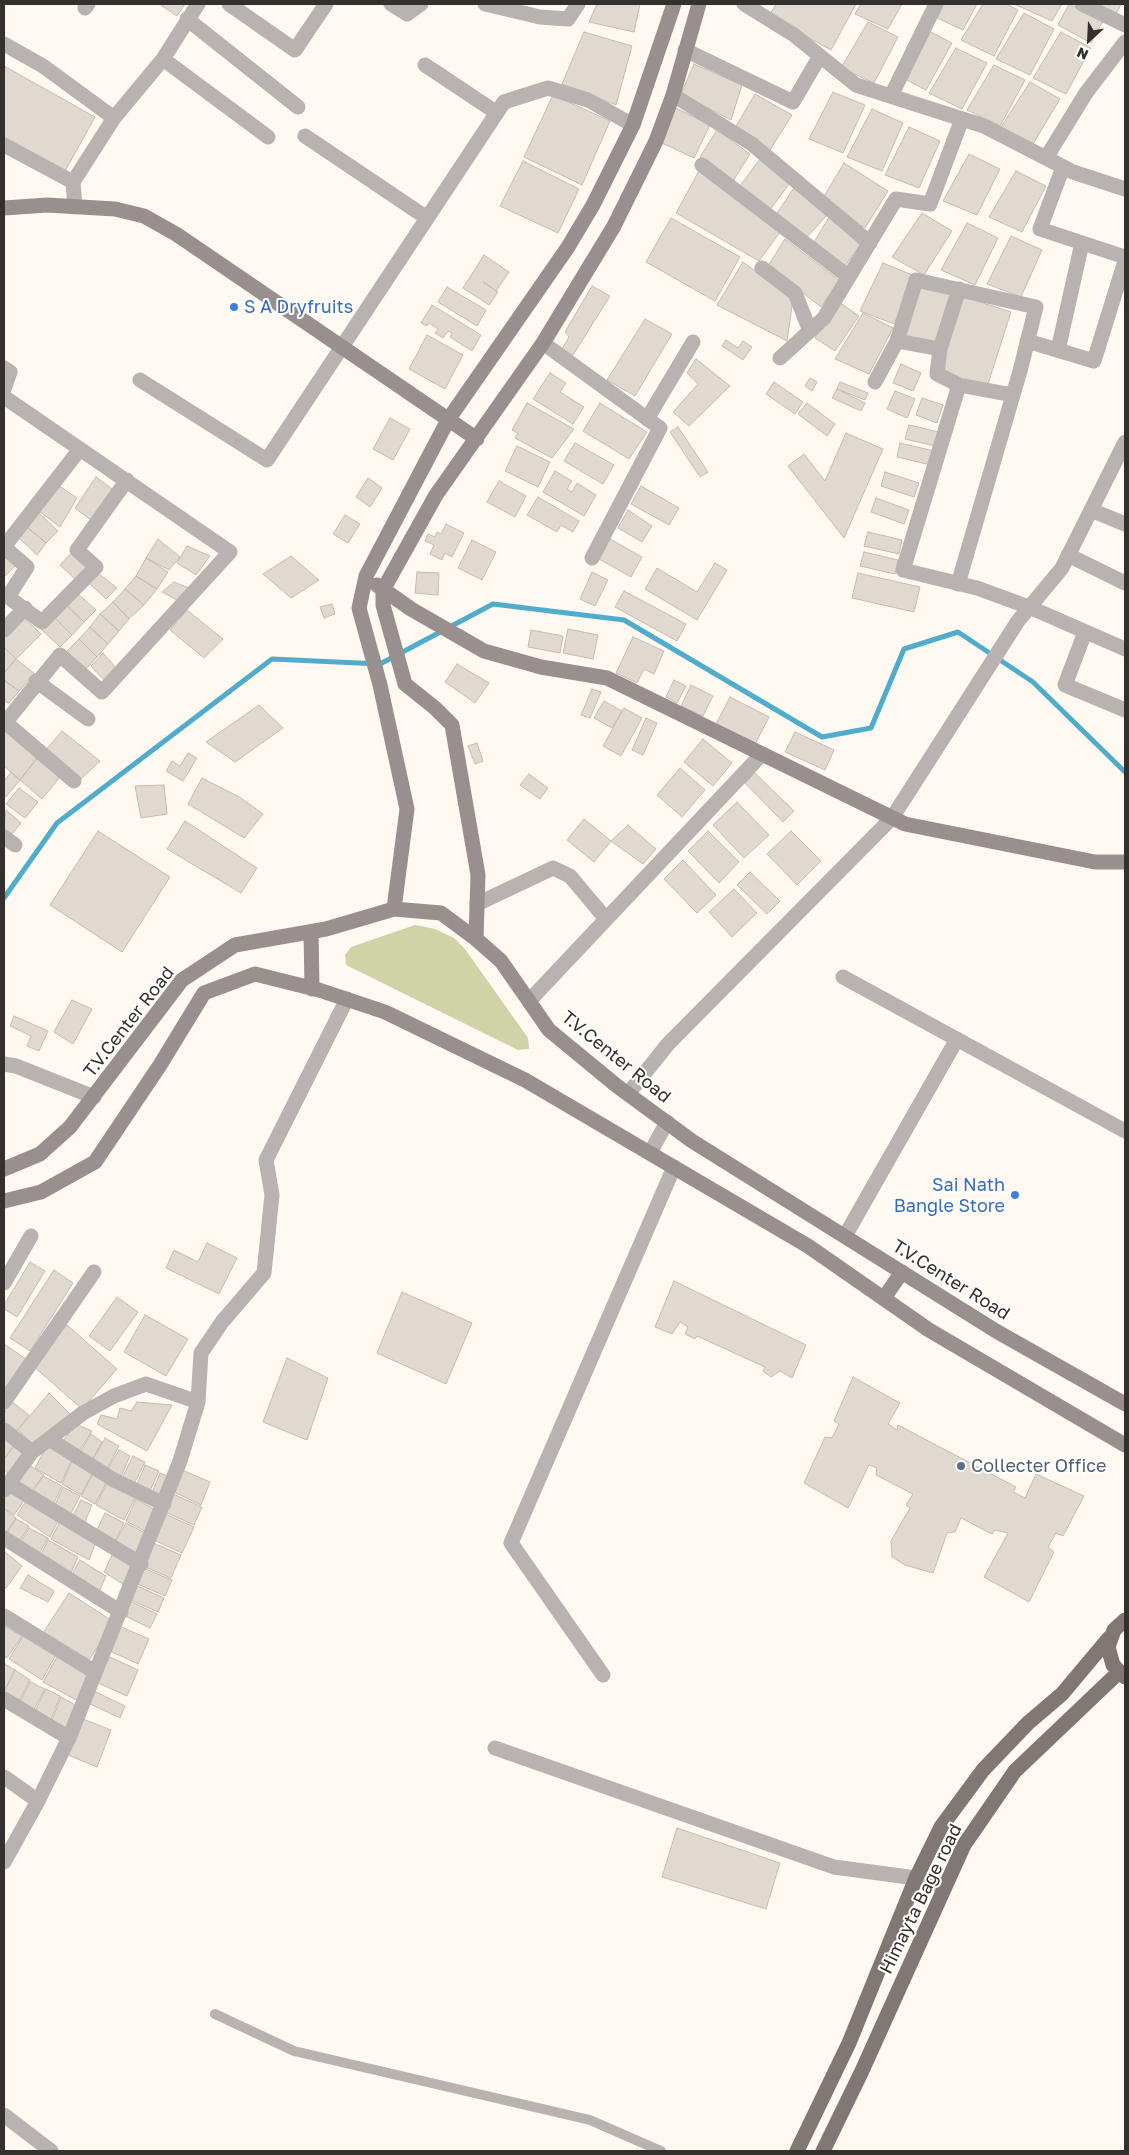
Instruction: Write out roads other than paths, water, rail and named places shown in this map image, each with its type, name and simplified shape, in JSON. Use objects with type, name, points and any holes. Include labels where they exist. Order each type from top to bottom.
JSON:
[{"type":"main road","points":[[797,2151],[849,2043],[916,1878],[941,1827],[983,1770],[1028,1723],[1062,1694],[1114,1630],[1125,1620]]},
{"type":"main road","points":[[1109,1638],[1109,1657],[1122,1675]]},
{"type":"main road","name":"Himayta Bage road","points":[[823,2151],[861,2073],[964,1845],[1015,1771],[1122,1675]]},
{"type":"street","points":[[75,207],[72,182],[114,118],[163,59],[198,4]]},
{"type":"street","points":[[229,4],[251,10],[295,50],[326,4]]},
{"type":"street","points":[[391,4],[407,14],[421,4]]},
{"type":"street","points":[[485,4],[540,17],[568,19],[578,4]]},
{"type":"street","points":[[394,909],[407,809],[380,685],[359,608],[366,576],[448,420],[568,246],[593,205],[633,125],[674,4]]},
{"type":"street","points":[[476,939],[478,875],[452,725],[436,708],[405,684],[383,605],[383,590],[436,495],[543,343],[614,226],[656,141],[673,95],[699,4]]},
{"type":"street","points":[[744,4],[769,10],[794,35],[856,85],[984,126],[1063,166],[1125,189]]},
{"type":"street","points":[[891,96],[936,4]]},
{"type":"street","points":[[1082,4],[1125,25]]},
{"type":"street","points":[[187,19],[298,107]]},
{"type":"street","points":[[1046,158],[1086,93],[1125,42]]},
{"type":"street","points":[[4,44],[44,66],[114,118]]},
{"type":"street","points":[[685,50],[793,102],[820,56]]},
{"type":"street","points":[[163,59],[268,138]]},
{"type":"street","points":[[425,65],[497,112]]},
{"type":"street","points":[[140,380],[267,460],[504,102],[548,88],[588,100],[633,125]]},
{"type":"street","points":[[673,95],[752,144],[870,243]]},
{"type":"street","points":[[780,358],[824,318],[896,199],[930,204],[962,119]]},
{"type":"street","points":[[305,136],[428,218]]},
{"type":"street","points":[[4,145],[72,182]]},
{"type":"street","points":[[702,166],[849,277]]},
{"type":"street","points":[[1027,341],[1094,361],[1125,259],[1040,228],[1063,166]]},
{"type":"street","points":[[4,208],[47,205],[115,209],[144,216],[176,234],[477,439]]},
{"type":"street","points":[[1058,350],[1082,243]]},
{"type":"street","points":[[762,268],[795,294],[810,331]]},
{"type":"street","points":[[875,382],[897,341],[916,280],[1036,307],[1013,395],[958,584]]},
{"type":"street","points":[[959,289],[940,349],[936,374],[959,385],[1013,395]]},
{"type":"street","points":[[897,341],[940,349]]},
{"type":"street","points":[[647,419],[693,342]]},
{"type":"street","points":[[543,343],[660,428],[592,558]]},
{"type":"street","points":[[4,368],[10,372],[4,389]]},
{"type":"street","points":[[959,385],[903,570],[958,584],[1029,607],[1125,650]]},
{"type":"street","points":[[4,397],[230,552],[102,692],[60,655],[36,681],[5,723],[74,782]]},
{"type":"street","points":[[628,1094],[668,1044],[892,818],[1018,621],[1062,568],[1091,510],[1120,463],[1125,442]]},
{"type":"street","points":[[80,449],[4,548],[27,567],[6,596],[42,622],[96,568],[77,550],[127,480]]},
{"type":"street","points":[[1091,510],[1125,524]]},
{"type":"street","points":[[1068,555],[1125,583]]},
{"type":"street","points":[[366,576],[411,609],[484,651],[541,667],[607,678],[905,824],[1095,862],[1125,862]]},
{"type":"street","points":[[4,630],[25,608]]},
{"type":"street","points":[[1085,632],[1065,686],[1124,706]]},
{"type":"street","points":[[36,681],[88,719]]},
{"type":"street","points":[[529,1001],[762,754]]},
{"type":"street","points":[[477,904],[553,868],[570,876],[606,919]]},
{"type":"street","name":"T.V.Center Road","points":[[4,1169],[40,1154],[70,1127],[182,980],[235,945],[311,932],[373,917],[394,909],[440,913],[476,939],[501,961],[549,1030],[628,1094],[692,1141],[996,1331],[1125,1404]]},
{"type":"street","points":[[311,932],[312,989]]},
{"type":"street","points":[[4,1201],[41,1192],[95,1162],[160,1065],[204,993],[256,974],[347,999],[385,1012],[525,1080],[808,1246],[929,1330],[1125,1444]]},
{"type":"street","points":[[843,977],[1125,1131]]},
{"type":"street","points":[[4,1862],[38,1801],[69,1738],[141,1564],[180,1461],[198,1402],[201,1353],[222,1322],[264,1273],[272,1195],[266,1160],[347,999]]},
{"type":"street","points":[[845,1236],[957,1039]]},
{"type":"street","points":[[4,1064],[16,1066],[94,1097]]},
{"type":"street","points":[[650,1154],[667,1122]]},
{"type":"street","points":[[603,1675],[511,1543],[674,1167]]},
{"type":"street","points":[[4,1283],[31,1236]]},
{"type":"street","points":[[4,1402],[94,1272]]},
{"type":"street","points":[[884,1298],[902,1272]]},
{"type":"street","points":[[141,1564],[6,1487],[32,1452],[82,1413],[114,1396],[146,1384],[198,1402]]},
{"type":"street","points":[[4,1430],[32,1452]]},
{"type":"street","points":[[49,1439],[114,1480],[164,1504]]},
{"type":"street","points":[[4,1538],[121,1612]]},
{"type":"street","points":[[4,1616],[95,1672]]},
{"type":"street","points":[[4,1699],[69,1738]]},
{"type":"street","points":[[495,1748],[834,1868],[916,1878],[945,1886]]},
{"type":"street","points":[[4,1777],[38,1801]]},
{"type":"street","points":[[4,2116],[51,2151]]},
{"type":"lane","points":[[215,2014],[294,2051],[590,2120],[662,2151]]},
{"type":"waterway","points":[[4,898],[57,823],[272,659],[380,664],[493,604],[624,620],[822,737],[871,728],[904,649],[958,632],[1033,682],[1125,772]]},
{"type":"place","name":"S A Dryfruits","points":[[234,307]]},
{"type":"place","name":"Sai Nath Bangle Store","points":[[1015,1195]]},
{"type":"place","name":"Collecter Office","points":[[961,1466]]}]
